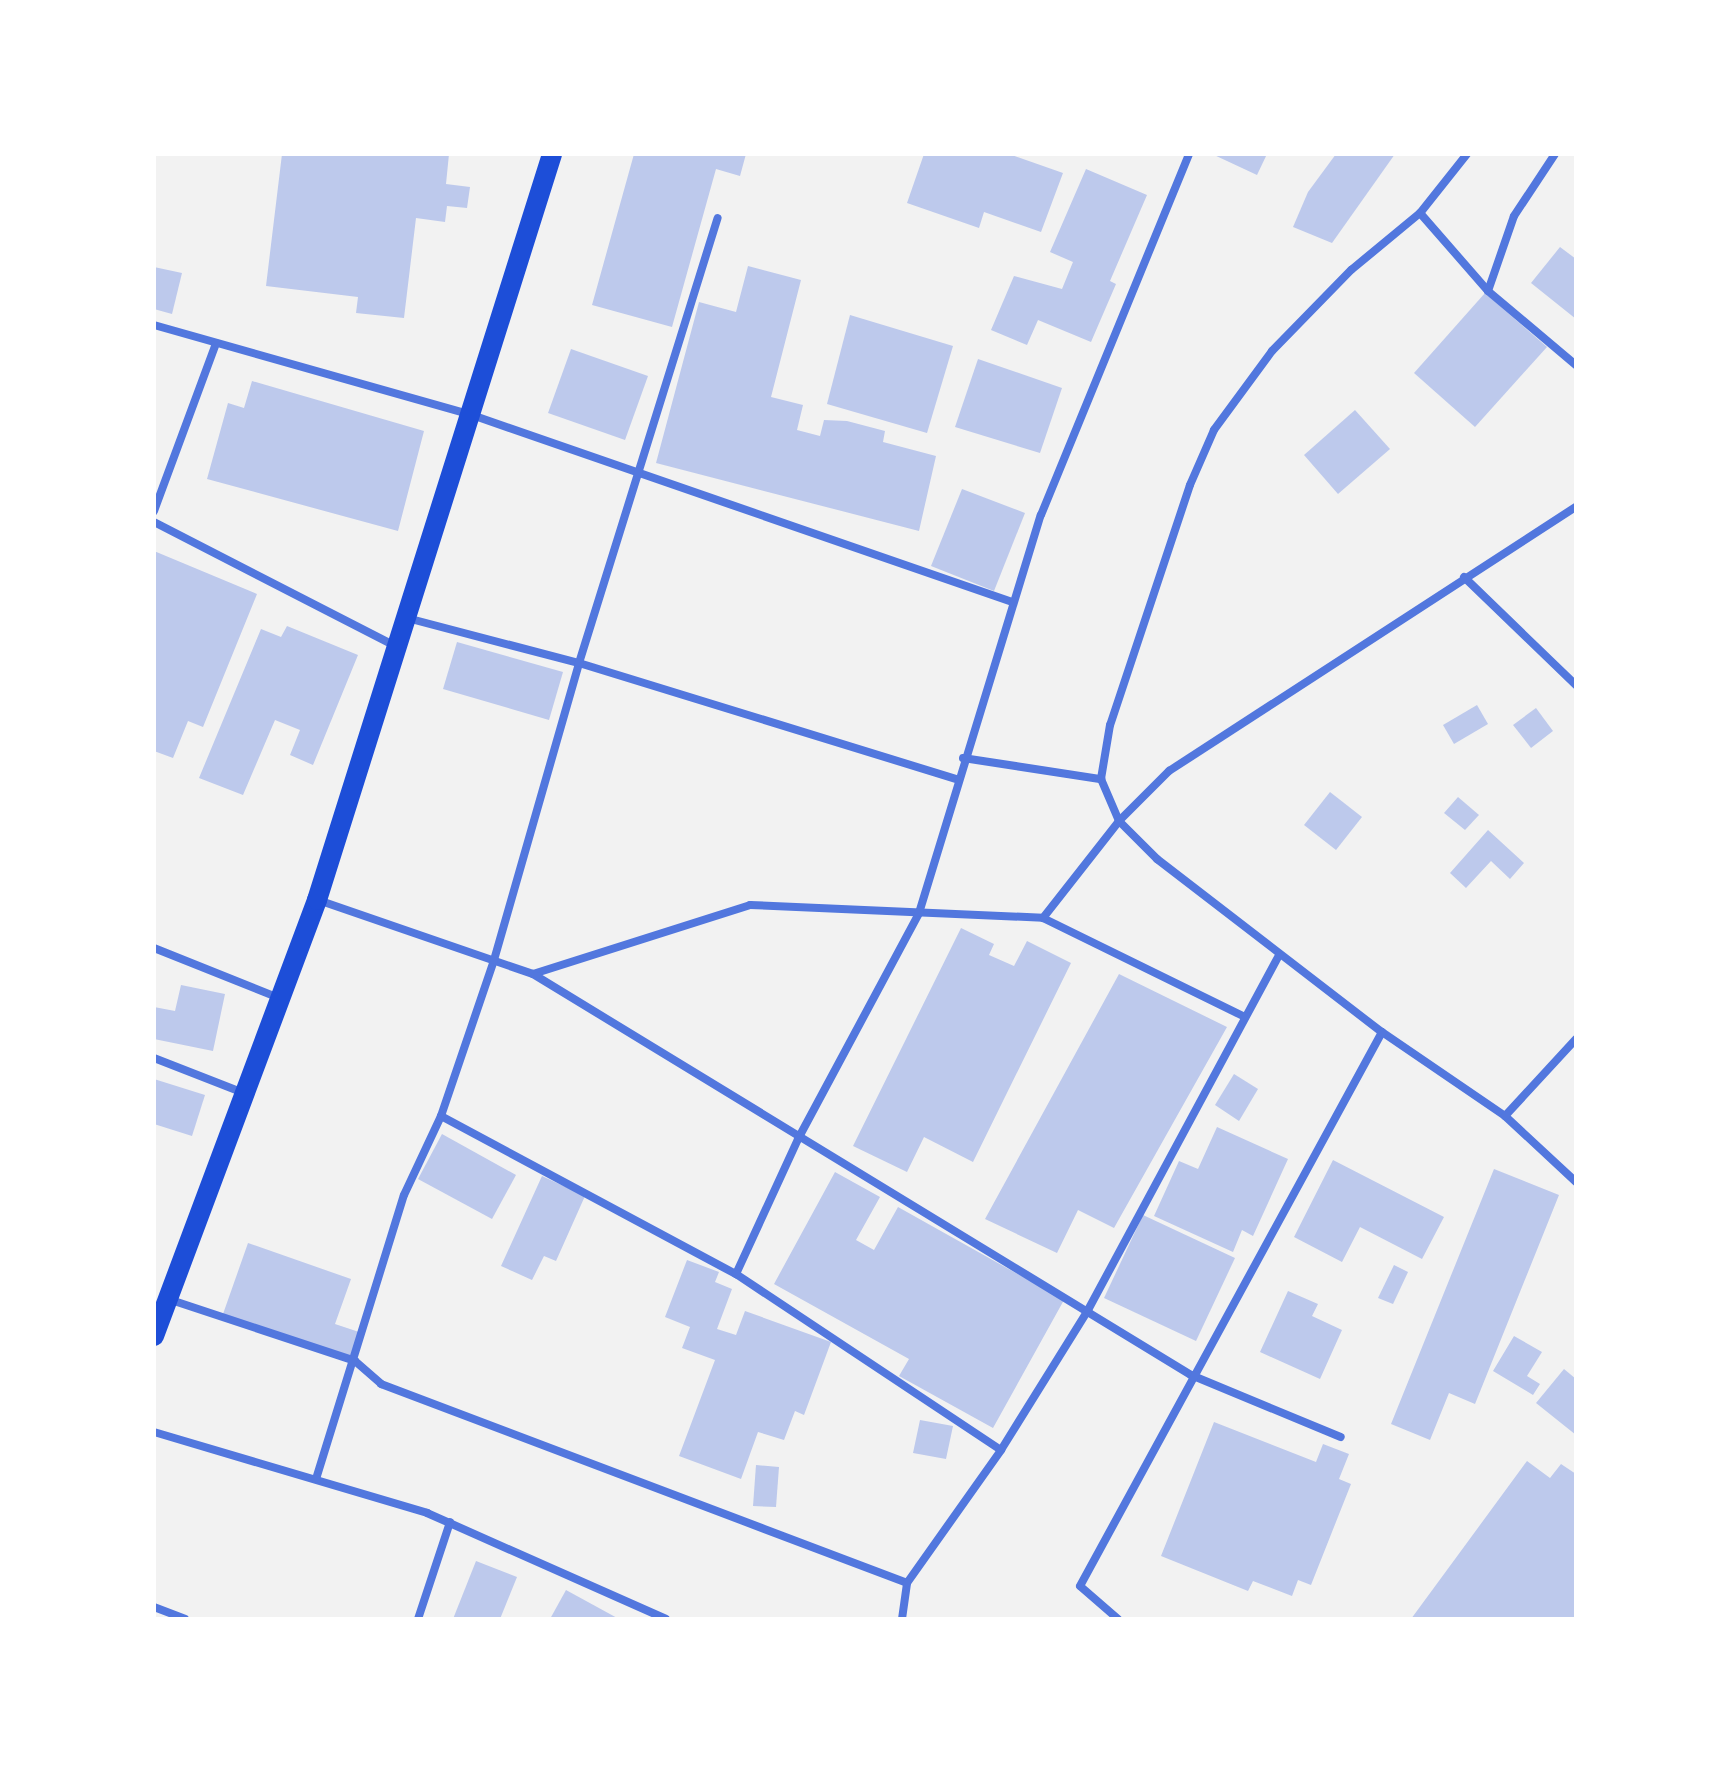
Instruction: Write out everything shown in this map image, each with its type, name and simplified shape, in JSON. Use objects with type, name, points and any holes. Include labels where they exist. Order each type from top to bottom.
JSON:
[{"type":"main road","points":[[154,1336],[317,900],[552,154]]},
{"type":"street","points":[[736,1274],[798,1139],[919,913],[956,779],[1041,515],[1189,154]]},
{"type":"street","points":[[1467,154],[1420,213],[1351,270],[1272,351],[1214,430],[1190,485],[1110,725],[1101,779],[1119,821],[1157,859],[1382,1032],[1505,1116],[1576,1182]]},
{"type":"street","points":[[1488,291],[1514,216],[1555,154]]},
{"type":"street","points":[[1420,213],[1488,291],[1576,365]]},
{"type":"street","points":[[316,1479],[404,1195],[441,1116],[494,960],[579,663],[718,218]]},
{"type":"street","points":[[154,325],[472,415],[1012,602]]},
{"type":"street","points":[[154,511],[216,343]]},
{"type":"street","points":[[1043,918],[1119,821],[1169,771],[1576,507]]},
{"type":"street","points":[[154,522],[397,647]]},
{"type":"street","points":[[1464,577],[1576,685]]},
{"type":"street","points":[[407,618],[579,663],[956,779]]},
{"type":"street","points":[[963,758],[1101,779]]},
{"type":"street","points":[[317,900],[533,974],[798,1139],[1088,1310],[1191,1375],[1341,1437]]},
{"type":"street","points":[[533,974],[750,905],[1043,918],[1245,1017]]},
{"type":"street","points":[[154,948],[279,998]]},
{"type":"street","points":[[902,1619],[907,1583],[1001,1450],[1088,1310],[1279,955]]},
{"type":"street","points":[[1118,1619],[1080,1586],[1191,1375],[1382,1032]]},
{"type":"street","points":[[1505,1116],[1576,1039]]},
{"type":"street","points":[[154,1058],[244,1093]]},
{"type":"street","points":[[441,1116],[736,1274],[1001,1450]]},
{"type":"street","points":[[168,1299],[355,1361],[381,1384],[907,1583]]},
{"type":"street","points":[[154,1432],[450,1522],[666,1619]]},
{"type":"street","points":[[418,1619],[450,1522]]},
{"type":"street","points":[[154,1607],[185,1619]]},
{"type":"building","points":[[282,154],[449,154],[446,184],[470,187],[467,208],[447,206],[445,222],[416,218],[404,318],[356,313],[358,297],[266,286]]},
{"type":"building","points":[[634,154],[746,154],[740,176],[716,169],[672,327],[592,305]]},
{"type":"building","points":[[924,154],[1009,154],[1063,173],[1041,232],[984,212],[979,228],[907,203]]},
{"type":"building","points":[[1212,154],[1267,154],[1257,175]]},
{"type":"building","points":[[1336,154],[1395,154],[1332,243],[1293,227],[1308,192]]},
{"type":"building","points":[[1086,169],[1147,195],[1110,281],[1116,284],[1091,342],[1038,320],[1027,345],[991,330],[1014,276],[1062,289],[1073,262],[1050,252]]},
{"type":"building","points":[[1560,247],[1576,259],[1576,319],[1531,283]]},
{"type":"building","points":[[748,266],[801,280],[771,397],[803,405],[797,430],[820,436],[824,420],[847,421],[885,431],[883,442],[936,456],[919,531],[656,463],[699,302],[736,312]]},
{"type":"building","points":[[154,267],[182,273],[172,314],[154,309]]},
{"type":"building","points":[[1485,293],[1547,347],[1475,427],[1414,373]]},
{"type":"building","points":[[850,315],[953,346],[927,433],[827,404]]},
{"type":"building","points":[[571,349],[648,376],[625,440],[548,413]]},
{"type":"building","points":[[978,359],[1062,388],[1040,453],[955,427]]},
{"type":"building","points":[[252,381],[424,431],[398,531],[207,479],[228,403],[244,408]]},
{"type":"building","points":[[1355,410],[1390,449],[1338,494],[1304,455]]},
{"type":"building","points":[[962,489],[1025,513],[994,591],[931,566]]},
{"type":"building","points":[[154,551],[257,594],[203,727],[188,721],[173,758],[154,751]]},
{"type":"building","points":[[287,626],[358,655],[313,765],[290,755],[300,730],[275,720],[243,795],[199,778],[261,629],[281,637]]},
{"type":"building","points":[[457,642],[563,672],[549,720],[443,689]]},
{"type":"building","points":[[1477,705],[1488,724],[1454,744],[1443,725]]},
{"type":"building","points":[[1536,708],[1553,731],[1531,748],[1513,725]]},
{"type":"building","points":[[1330,792],[1362,817],[1336,850],[1304,825]]},
{"type":"building","points":[[1458,797],[1479,815],[1465,830],[1444,813]]},
{"type":"building","points":[[1488,830],[1524,863],[1510,879],[1491,861],[1466,888],[1450,873]]},
{"type":"building","points":[[961,928],[994,944],[989,955],[1014,966],[1027,941],[1071,963],[973,1162],[924,1137],[907,1172],[853,1146]]},
{"type":"building","points":[[1119,974],[1227,1027],[1114,1228],[1078,1210],[1057,1253],[985,1219]]},
{"type":"building","points":[[181,985],[225,994],[213,1051],[154,1039],[154,1007],[175,1011]]},
{"type":"building","points":[[1234,1074],[1258,1089],[1239,1121],[1215,1105]]},
{"type":"building","points":[[154,1079],[205,1095],[192,1136],[154,1124]]},
{"type":"building","points":[[1217,1127],[1288,1159],[1253,1236],[1242,1230],[1233,1252],[1154,1216],[1179,1161],[1198,1169]]},
{"type":"building","points":[[442,1134],[516,1175],[492,1219],[418,1179]]},
{"type":"building","points":[[1333,1160],[1444,1217],[1422,1259],[1360,1227],[1342,1262],[1294,1237]]},
{"type":"building","points":[[1494,1169],[1559,1195],[1475,1404],[1449,1393],[1430,1440],[1391,1424]]},
{"type":"building","points":[[835,1172],[880,1197],[856,1240],[874,1250],[898,1207],[1064,1300],[993,1428],[899,1376],[909,1359],[774,1284]]},
{"type":"building","points":[[542,1176],[585,1196],[556,1261],[544,1256],[532,1280],[501,1266]]},
{"type":"building","points":[[1143,1215],[1235,1258],[1196,1341],[1104,1298]]},
{"type":"building","points":[[248,1243],[351,1279],[335,1324],[362,1333],[353,1359],[223,1314]]},
{"type":"building","points":[[687,1260],[719,1272],[715,1282],[732,1289],[717,1329],[736,1335],[745,1311],[831,1342],[804,1415],[795,1411],[784,1440],[758,1432],[741,1479],[679,1456],[715,1360],[682,1348],[690,1327],[665,1317]]},
{"type":"building","points":[[1394,1265],[1408,1272],[1393,1304],[1378,1298]]},
{"type":"building","points":[[1288,1291],[1318,1304],[1312,1316],[1342,1330],[1320,1379],[1260,1352]]},
{"type":"building","points":[[1514,1336],[1542,1352],[1527,1376],[1540,1384],[1533,1395],[1493,1371]]},
{"type":"building","points":[[1564,1369],[1576,1379],[1576,1435],[1536,1403]]},
{"type":"building","points":[[920,1420],[953,1426],[946,1459],[913,1453]]},
{"type":"building","points":[[1214,1422],[1316,1462],[1323,1444],[1349,1454],[1339,1479],[1351,1484],[1311,1585],[1298,1580],[1292,1596],[1253,1581],[1248,1591],[1161,1556]]},
{"type":"building","points":[[1527,1461],[1550,1478],[1561,1464],[1576,1474],[1576,1619],[1411,1619]]},
{"type":"building","points":[[756,1465],[779,1467],[776,1507],[753,1506]]},
{"type":"building","points":[[476,1561],[517,1577],[500,1619],[453,1619]]},
{"type":"building","points":[[566,1590],[619,1619],[550,1619]]}]
